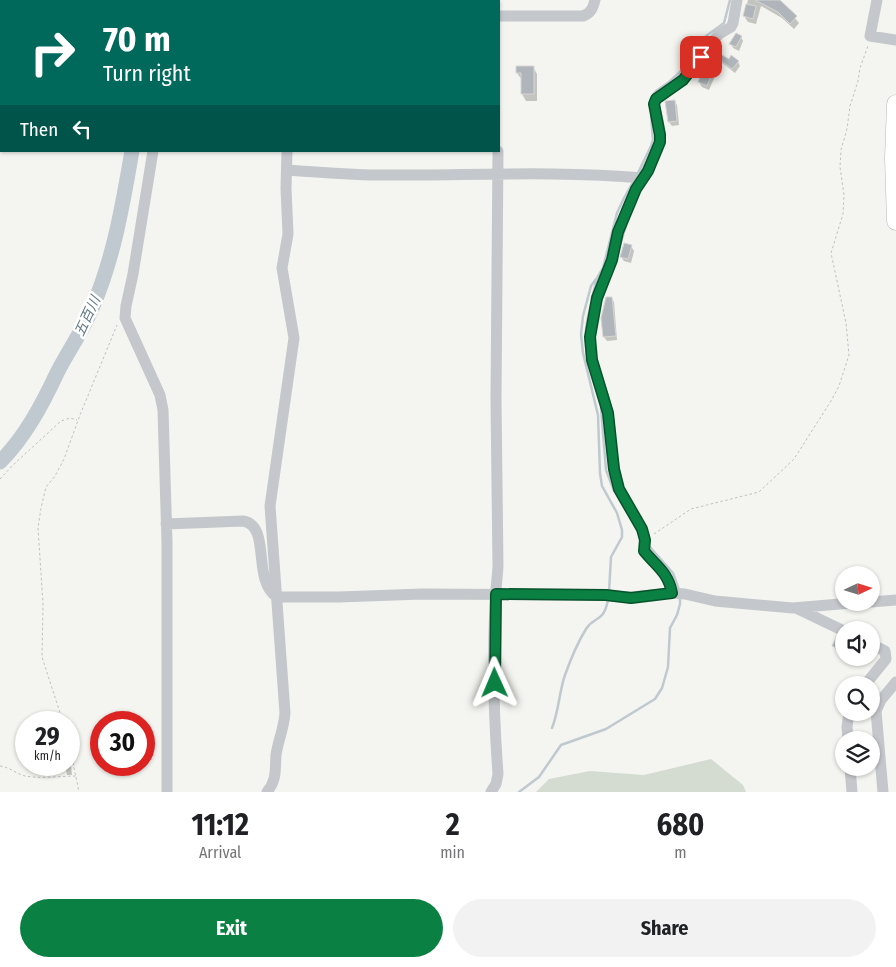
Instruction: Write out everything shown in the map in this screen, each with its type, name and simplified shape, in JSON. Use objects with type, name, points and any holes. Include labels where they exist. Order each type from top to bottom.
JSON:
[{"type":"highway","points":[[896,104],[894,158],[896,221]]},
{"type":"street","points":[[500,16],[582,16],[588,14],[593,9],[595,0]]},
{"type":"street","points":[[672,593],[670,582],[665,573],[644,551],[645,540],[642,529],[619,489],[613,461],[608,413],[592,360],[590,337],[597,298],[612,260],[618,232],[636,189],[648,171],[660,142],[654,104],[656,99],[683,80],[719,34],[731,27],[737,0]]},
{"type":"street","points":[[877,0],[874,37],[896,40]]},
{"type":"street","points":[[153,152],[146,202],[125,315],[128,327],[163,404],[168,652],[167,792]]},
{"type":"street","points":[[266,792],[275,777],[276,755],[284,726],[285,713],[270,506],[294,338],[282,268],[288,234],[287,152]]},
{"type":"street","points":[[491,792],[498,777],[494,646],[498,567],[496,399],[498,152]]},
{"type":"street","points":[[287,170],[370,175],[497,174],[643,178]]},
{"type":"street","points":[[166,524],[243,521],[250,523],[257,529],[266,584],[277,598],[496,594],[600,595],[631,598],[672,593],[715,601],[796,608],[835,605]]},
{"type":"street","points":[[880,601],[896,600]]},
{"type":"street","points":[[796,608],[835,627]]},
{"type":"street","points":[[872,676],[886,659],[884,651],[880,649]]},
{"type":"street","points":[[883,792],[876,711],[881,700],[896,682]]},
{"type":"street","points":[[851,776],[852,792]]},
{"type":"path","points":[[645,540],[691,509],[759,492],[794,459],[839,386],[849,355],[846,323],[831,253],[843,214],[844,195],[840,167],[841,150],[860,68],[874,37]]},
{"type":"path","points":[[59,711],[42,657],[43,604],[38,528],[42,502],[46,488],[58,472],[64,459],[117,323],[125,315]]},
{"type":"path","points":[[0,479],[61,421],[70,418],[78,421]]},
{"type":"path","points":[[0,766],[15,771]]},
{"type":"path","points":[[28,776],[77,776],[79,792]]},
{"type":"shaded area","points":[[711,759],[743,785],[746,792],[536,792],[549,779],[590,771],[644,775]]},
{"type":"building","points":[[755,0],[780,0],[797,16],[790,24],[778,12]]},
{"type":"building","points":[[746,4],[756,6],[753,19],[743,16]]},
{"type":"building","points":[[736,33],[742,36],[736,47],[729,44]]},
{"type":"building","points":[[715,51],[729,59],[731,55],[739,61],[732,69],[718,58],[707,86],[698,82],[706,62]]},
{"type":"building","points":[[516,66],[534,66],[534,94],[521,94],[521,73],[516,73]]},
{"type":"building","points":[[675,100],[677,121],[668,122],[665,101]]},
{"type":"building","points":[[624,243],[632,245],[628,259],[620,257]]},
{"type":"building","points":[[606,297],[612,297],[616,336],[603,337],[601,318]]},
{"type":"waterway","points":[[652,96],[681,71],[698,50],[706,36],[724,23],[730,0]]},
{"type":"waterway","points":[[637,175],[653,140],[651,116]]},
{"type":"waterway","name":"五百川","points":[[0,462],[32,420],[93,306],[112,249],[132,152]]},
{"type":"waterway","points":[[592,298],[597,278],[603,268],[617,213],[633,182]]},
{"type":"waterway","points":[[596,279],[591,286],[583,316],[581,334],[583,353],[598,415],[602,486],[617,513],[622,530],[622,537],[611,557],[609,592]]},
{"type":"waterway","points":[[601,408],[606,470],[614,491]]},
{"type":"waterway","points":[[649,546],[673,573],[679,590]]},
{"type":"waterway","points":[[519,792],[539,777],[561,745],[606,729],[655,699],[662,688],[668,667],[670,628],[677,615],[680,598]]},
{"type":"waterway","points":[[552,728],[563,681],[574,652],[589,625],[604,613],[608,600]]},
{"type":"route","points":[[495,683],[496,594],[606,595],[631,598],[672,593],[670,582],[665,573],[644,551],[645,540],[642,529],[619,489],[614,469],[608,413],[592,360],[590,327],[597,298],[612,260],[618,232],[636,189],[648,171],[660,142],[654,104],[656,99],[683,80],[701,57]]}]
